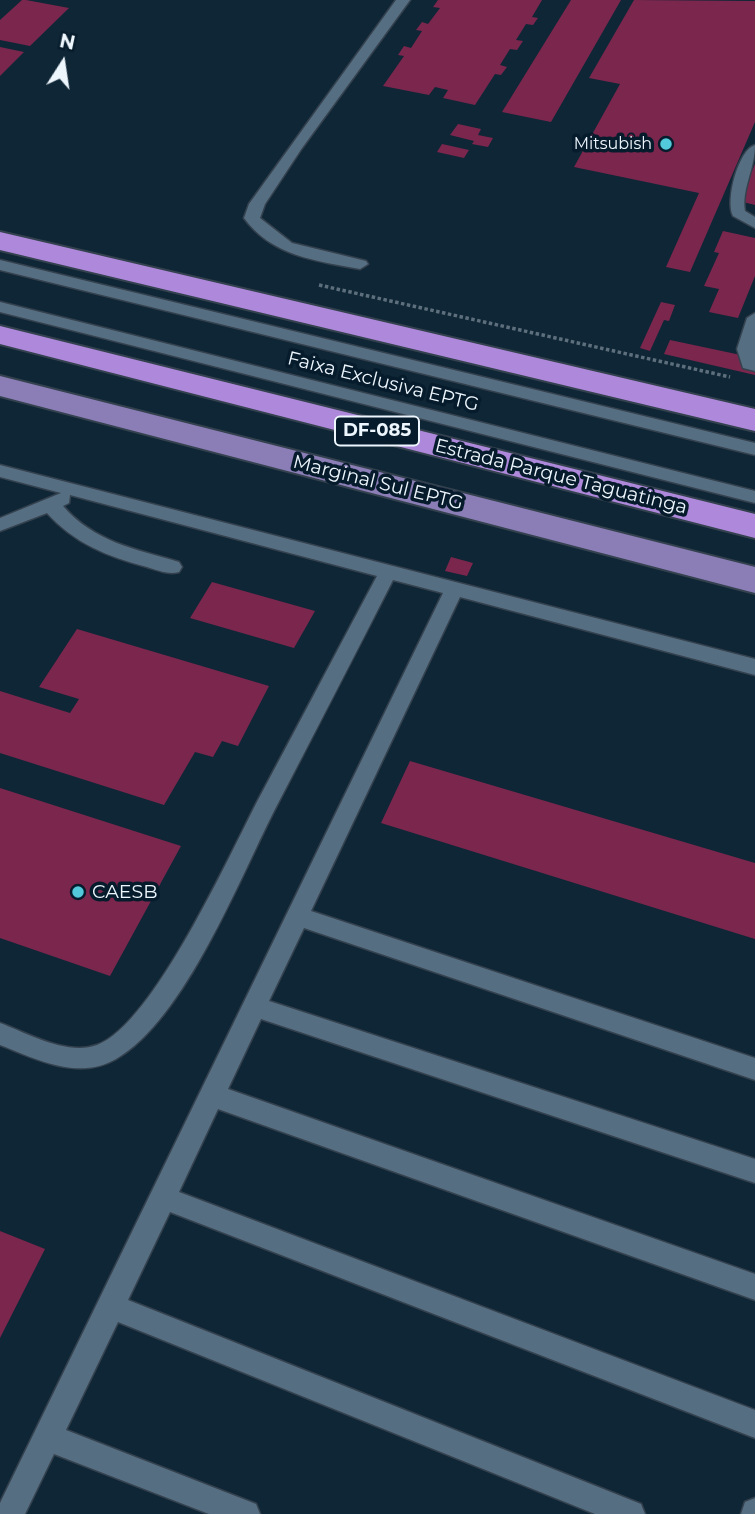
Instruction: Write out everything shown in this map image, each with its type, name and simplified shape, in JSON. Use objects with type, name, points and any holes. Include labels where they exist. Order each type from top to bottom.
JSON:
[{"type":"highway","points":[[0,241],[755,420]]},
{"type":"highway","name":"Estrada Parque Taguatinga","points":[[0,335],[755,526]]},
{"type":"main road","name":"Marginal Sul EPTG","points":[[0,386],[755,580]]},
{"type":"lane","points":[[360,264],[276,244],[262,233],[252,218],[257,204],[288,158],[403,0]]},
{"type":"lane","points":[[755,149],[738,189],[735,205],[738,213],[755,223]]},
{"type":"lane","name":"Faixa Exclusiva EPTG","points":[[0,265],[755,449]]},
{"type":"lane","name":"Faixa Exclusiva EPTG","points":[[0,307],[755,497]]},
{"type":"lane","points":[[755,318],[745,349],[749,364],[755,366]]},
{"type":"lane","points":[[0,471],[755,667]]},
{"type":"lane","points":[[0,525],[79,492]]},
{"type":"lane","points":[[51,505],[68,526],[114,553],[172,567]]},
{"type":"lane","points":[[0,1034],[69,1058],[105,1054],[133,1034],[166,993],[204,925],[388,572]]},
{"type":"lane","points":[[10,1514],[214,1096],[254,1006],[454,589]]},
{"type":"lane","points":[[297,916],[755,1069]]},
{"type":"lane","points":[[254,1006],[755,1171]]},
{"type":"lane","points":[[214,1096],[755,1287]]},
{"type":"lane","points":[[164,1198],[755,1424]]},
{"type":"lane","points":[[111,1306],[631,1514]]},
{"type":"lane","points":[[48,1437],[246,1514]]},
{"type":"path","points":[[318,285],[742,379]]},
{"type":"building","points":[[22,0],[69,8],[30,46],[0,40],[0,20]]},
{"type":"building","points":[[438,0],[542,0],[532,17],[538,18],[533,25],[526,24],[516,40],[523,41],[517,50],[510,49],[500,65],[507,67],[501,75],[495,74],[475,105],[443,98],[448,90],[435,87],[429,95],[383,86],[404,56],[398,55],[404,46],[411,48],[422,31],[416,30],[422,22],[428,24],[440,8],[433,7]]},
{"type":"building","points":[[571,0],[621,0],[551,122],[502,112]]},
{"type":"building","name":"Mitsubish","points":[[634,0],[755,1],[755,122],[690,272],[666,267],[699,193],[574,167],[620,84],[589,78]]},
{"type":"building","points":[[0,47],[24,52],[0,76]]},
{"type":"building","points":[[458,124],[481,129],[478,135],[493,138],[488,147],[450,135]]},
{"type":"building","points":[[442,144],[469,150],[464,158],[437,152]]},
{"type":"building","points":[[755,164],[755,205],[739,201]]},
{"type":"building","points":[[723,231],[755,238],[755,276],[738,318],[709,312],[719,289],[704,286],[719,253],[714,252]]},
{"type":"building","points":[[661,302],[675,305],[669,321],[664,320],[650,351],[640,348]]},
{"type":"building","points":[[670,340],[755,358],[755,375],[664,354]]},
{"type":"building","points":[[451,557],[473,563],[467,576],[445,571]]},
{"type":"building","points":[[212,582],[315,611],[294,648],[190,618]]},
{"type":"building","points":[[77,629],[269,686],[238,746],[222,741],[213,757],[195,752],[164,805],[0,753],[0,691],[70,713],[79,699],[39,687]]},
{"type":"building","points":[[410,761],[755,863],[755,939],[381,823]]},
{"type":"building","name":"CAESB","points":[[0,788],[181,846],[110,976],[0,938]]},
{"type":"building","points":[[0,1231],[45,1249],[0,1338]]},
{"type":"place","name":"Mitsubish","points":[[666,144]]},
{"type":"place","name":"CAESB","points":[[78,892]]}]
